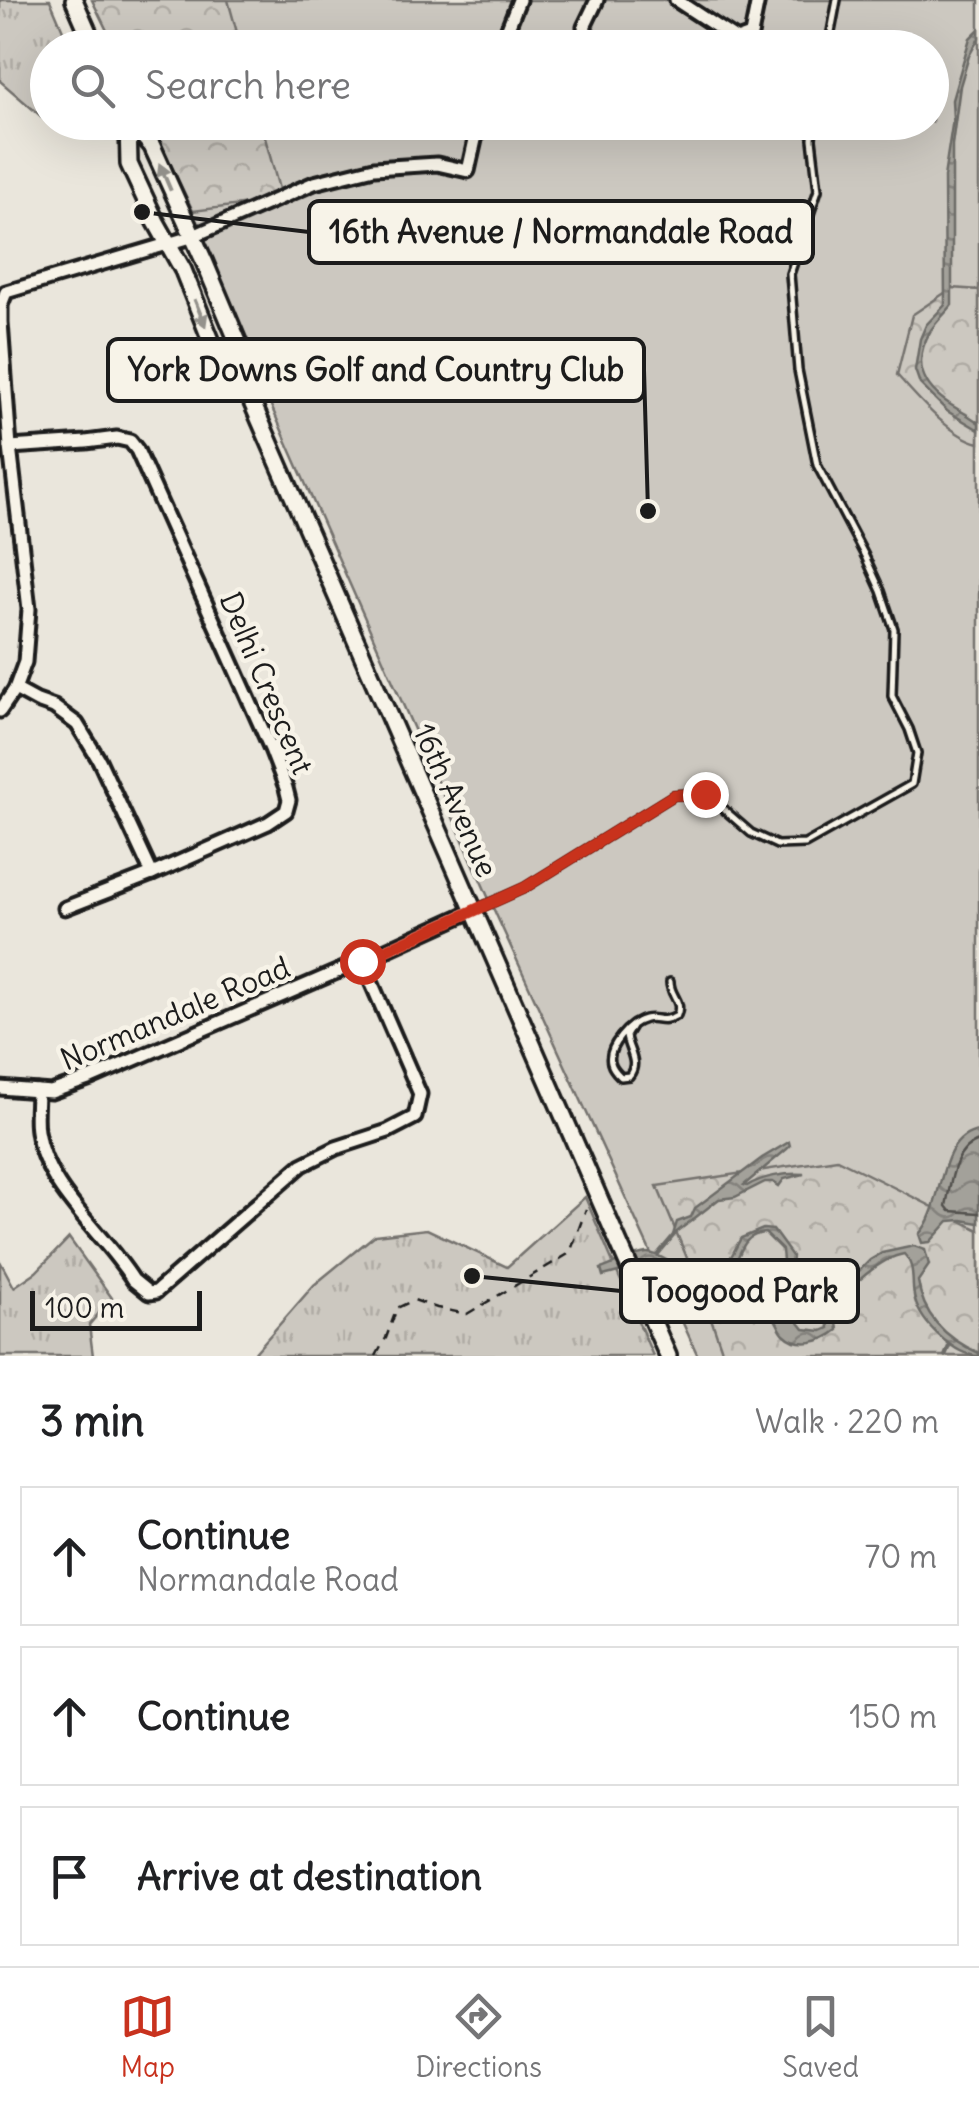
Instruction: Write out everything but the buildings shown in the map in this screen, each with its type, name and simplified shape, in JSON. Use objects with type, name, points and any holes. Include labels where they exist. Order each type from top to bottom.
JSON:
[{"type":"main road","points":[[74,0],[87,30]]},
{"type":"main road","name":"16th Avenue","points":[[129,140],[129,164],[182,270],[214,348],[241,377]]},
{"type":"main road","name":"16th Avenue","points":[[146,140],[238,342],[241,377],[668,1356]]},
{"type":"street","points":[[507,30],[519,0]]},
{"type":"street","points":[[585,30],[597,0]]},
{"type":"street","points":[[676,0],[722,30]]},
{"type":"street","points":[[751,30],[758,0]]},
{"type":"street","points":[[0,711],[24,662],[29,610],[10,447],[1,322],[6,292],[191,237],[314,183],[374,168],[437,164],[468,170],[475,140]]},
{"type":"street","name":"Delhi Crescent","points":[[10,447],[130,440],[286,788],[289,800],[280,816],[152,874]]},
{"type":"street","points":[[14,689],[54,706],[77,724],[99,760],[152,874],[64,908]]},
{"type":"street","name":"Normandale Road","points":[[0,1088],[50,1092],[91,1078],[474,910]]},
{"type":"street","points":[[36,1092],[36,1128],[54,1179],[133,1280],[150,1293],[156,1292],[302,1165],[336,1148],[388,1132],[415,1117],[420,1094],[362,961]]},
{"type":"lane","points":[[831,30],[837,0]]},
{"type":"lane","points":[[474,910],[524,888],[674,795],[705,794],[751,832],[777,846],[805,844],[912,784],[917,754],[892,696],[894,629],[864,554],[817,466],[798,370],[790,274],[818,190],[812,140]]},
{"type":"lane","points":[[632,1026],[626,1036],[634,1071],[621,1077],[611,1063],[611,1054],[620,1038],[632,1026],[648,1017],[668,1020],[677,1016],[680,1008],[670,982]]},
{"type":"path","points":[[376,1356],[397,1308],[414,1300],[467,1314],[570,1253],[586,1209]]},
{"type":"green space","points":[[0,0],[50,0],[63,30],[30,30],[30,107],[0,81]]},
{"type":"green space","points":[[92,0],[228,0],[236,30],[107,30]]},
{"type":"green space","points":[[119,0],[979,0],[979,1356],[698,1356],[489,899],[154,140],[949,140],[949,30],[107,30]]},
{"type":"green space","points":[[159,140],[266,140],[282,200],[193,211]]},
{"type":"green space","points":[[952,288],[979,290],[979,443],[945,424],[897,375],[912,315]]},
{"type":"green space","points":[[837,1159],[979,1230],[979,1356],[724,1356],[657,1186]]},
{"type":"green space","points":[[585,1197],[653,1356],[252,1356],[314,1285],[375,1235],[427,1229],[507,1267]]},
{"type":"green space","points":[[69,1238],[112,1298],[89,1325],[93,1356],[0,1356],[0,1261],[14,1287],[36,1272]]},
{"type":"water","points":[[979,29],[960,86],[952,145],[952,305],[931,330],[921,363],[933,390],[979,423],[979,430],[947,411],[920,384],[915,370],[926,325],[945,305],[944,177],[952,100],[970,38]]},
{"type":"water","points":[[979,1131],[979,1223],[949,1221],[930,1242],[922,1243],[919,1234],[933,1208],[948,1159],[965,1136]]},
{"type":"water","points":[[789,1142],[787,1149],[744,1185],[775,1176],[804,1174],[784,1179],[779,1186],[765,1182],[735,1197],[719,1199],[673,1235],[677,1222],[691,1217],[695,1208]]},
{"type":"water","points":[[763,1229],[773,1230],[792,1256],[792,1304],[804,1329],[829,1328],[828,1295],[870,1260],[882,1253],[914,1246],[925,1250],[929,1265],[918,1281],[931,1316],[947,1334],[979,1356],[950,1344],[924,1318],[915,1300],[912,1270],[904,1254],[875,1267],[841,1299],[835,1307],[838,1330],[825,1338],[804,1342],[790,1339],[775,1319],[782,1250],[765,1233],[748,1240],[726,1274],[710,1280],[664,1268],[630,1269],[603,1276],[601,1269],[647,1253],[688,1270],[713,1270],[727,1262],[741,1238]]},
{"type":"waterway","points":[[658,1254],[674,1235]]},
{"type":"waterway","points":[[945,1356],[949,1346]]},
{"type":"place","name":"16th Avenue / Normandale Road","points":[[142,212]]},
{"type":"place","name":"York Downs Golf and Country Club","points":[[648,511]]},
{"type":"place","name":"Toogood Park","points":[[472,1276]]},
{"type":"route","points":[[362,961],[524,888],[674,795],[705,794]]}]
